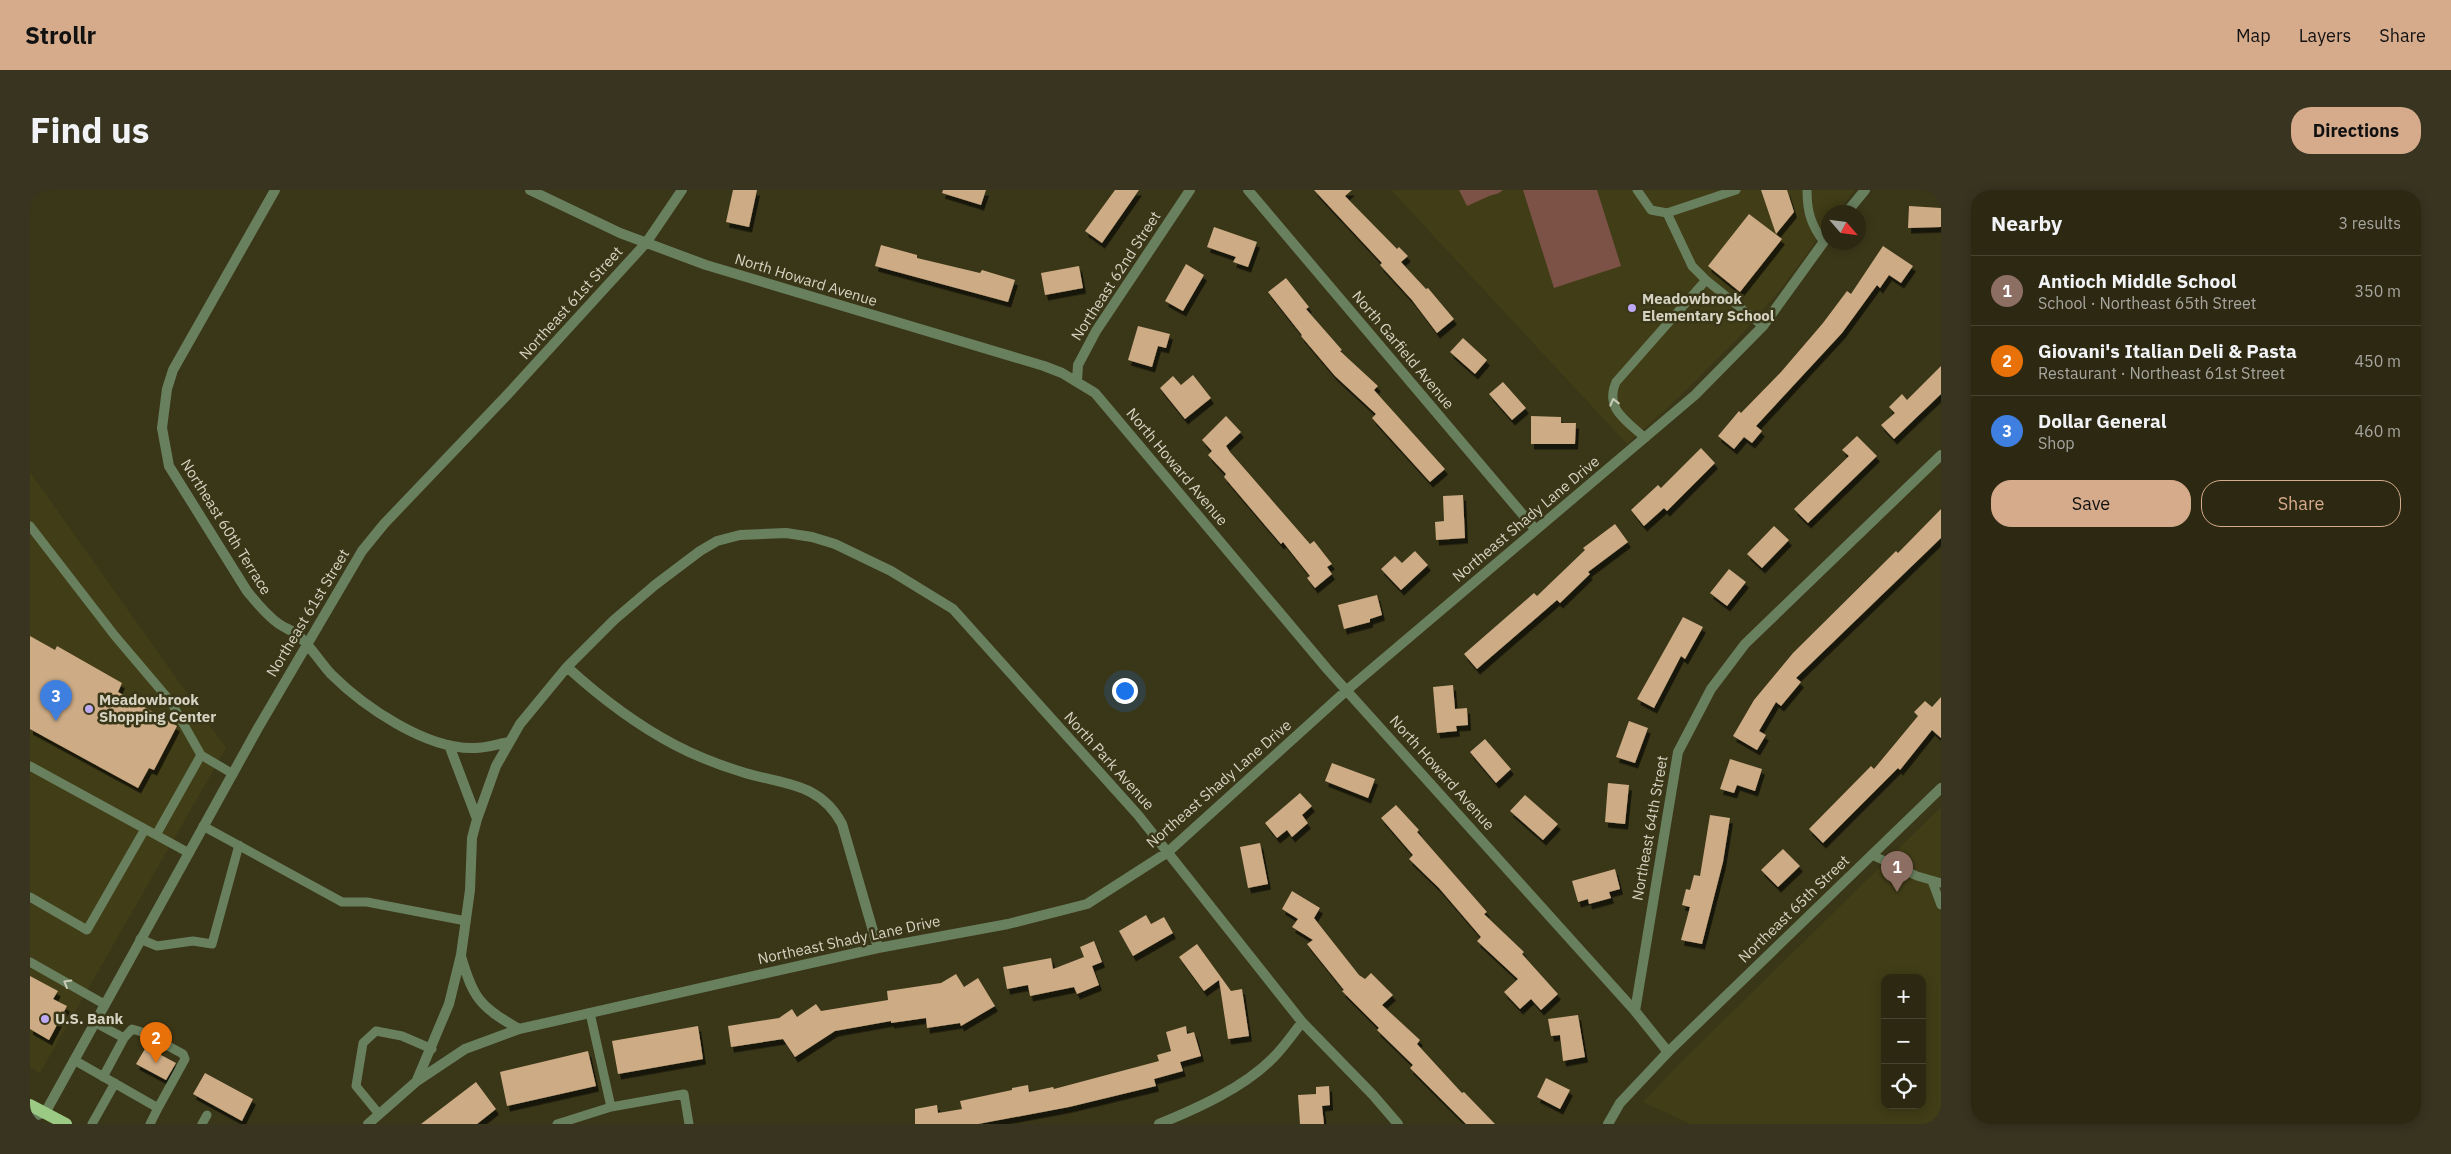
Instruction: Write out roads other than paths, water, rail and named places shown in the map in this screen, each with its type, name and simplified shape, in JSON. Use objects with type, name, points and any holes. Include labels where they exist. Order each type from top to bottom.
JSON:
[{"type":"main road","points":[[30,1105],[66,1124]]},
{"type":"street","name":"Northeast 60th Terrace","points":[[275,190],[173,370],[167,389],[162,428],[169,466],[247,591],[261,609],[278,624],[298,635],[331,674],[360,698],[391,720],[424,738],[449,745],[476,748],[509,742]]},
{"type":"street","name":"North Howard Avenue","points":[[530,190],[557,204],[646,243],[768,284],[1044,366],[1077,382],[1094,393],[1347,690],[1635,1011]]},
{"type":"street","name":"Northeast 61st Street","points":[[46,1113],[94,1022],[203,826],[362,551],[384,524],[508,394],[646,243],[682,190]]},
{"type":"street","name":"Northeast 62nd Street","points":[[1077,382],[1078,365],[1096,331],[1190,190]]},
{"type":"street","name":"North Garfield Avenue","points":[[1248,190],[1535,529]]},
{"type":"street","points":[[1853,205],[1865,190]]},
{"type":"street","name":"Northeast Shady Lane Drive","points":[[368,1124],[416,1081],[464,1050],[519,1029],[878,948],[1008,924],[1087,904],[1168,852],[1347,690],[1535,529],[1695,396],[1763,326],[1821,246]]},
{"type":"street","name":"Northeast 64th Street","points":[[1635,1011],[1678,752],[1711,688],[1745,644],[1941,455]]},
{"type":"street","name":"North Park Avenue","points":[[416,1081],[432,1049],[449,1004],[461,955],[466,921],[472,838],[493,773],[509,742],[541,697],[567,667],[614,620],[700,551],[717,541],[740,535],[786,533],[812,537],[835,544],[891,571],[953,609],[1138,815],[1302,1022],[1373,1094],[1398,1124]]},
{"type":"street","points":[[567,667],[600,696],[628,717],[674,744],[700,757],[742,772],[804,788],[822,798],[842,824],[878,948]]},
{"type":"street","points":[[449,745],[477,819]]},
{"type":"street","name":"Northeast 65th Street","points":[[1668,1052],[1941,788]]},
{"type":"street","points":[[461,955],[469,985],[481,1002],[495,1016],[519,1029]]},
{"type":"street","points":[[1608,1124],[1620,1103],[1668,1052],[1635,1011]]},
{"type":"street","points":[[1159,1124],[1212,1099],[1244,1080],[1272,1060],[1302,1022]]},
{"type":"lane","points":[[1637,190],[1651,210],[1667,212],[1736,190]]},
{"type":"lane","points":[[1807,190],[1807,202],[1812,227],[1821,235]]},
{"type":"lane","points":[[1667,212],[1692,266],[1706,280],[1763,326]]},
{"type":"lane","points":[[1645,438],[1614,409],[1612,392],[1616,382],[1706,280]]},
{"type":"lane","points":[[30,526],[115,636],[171,702],[202,755],[233,774]]},
{"type":"lane","points":[[156,835],[202,755]]},
{"type":"lane","points":[[30,766],[189,853]]},
{"type":"lane","points":[[203,826],[342,902],[367,902],[466,921]]},
{"type":"lane","points":[[30,897],[87,930],[145,829]]},
{"type":"lane","points":[[140,939],[157,946],[193,941],[212,944],[238,845]]},
{"type":"lane","points":[[1872,855],[1937,882],[1941,905]]},
{"type":"lane","points":[[30,962],[104,1004]]},
{"type":"lane","points":[[590,1013],[611,1107]]},
{"type":"lane","points":[[94,1022],[124,1038]]},
{"type":"lane","points":[[103,1076],[124,1038],[132,1029],[184,1054],[185,1059],[150,1124]]},
{"type":"lane","points":[[379,1114],[356,1086],[363,1043],[376,1031],[402,1036],[432,1049]]},
{"type":"lane","points":[[74,1060],[158,1108]]},
{"type":"lane","points":[[92,1124],[115,1083]]},
{"type":"lane","points":[[557,1124],[611,1107],[684,1094],[689,1124]]},
{"type":"lane","points":[[30,1118],[46,1113]]},
{"type":"lane","points":[[202,1124],[208,1115]]},
{"type":"place","name":"Meadowbrook Elementary School","points":[[1632,308]]},
{"type":"place","name":"Meadowbrook Shopping Center","points":[[89,709]]},
{"type":"place","name":"Dollar General","points":[[56,721]]},
{"type":"place","name":"Antioch Middle School","points":[[1897,892]]},
{"type":"place","name":"U.S. Bank","points":[[45,1019]]},
{"type":"place","name":"Giovani's Italian Deli & Pasta","points":[[156,1063]]}]
